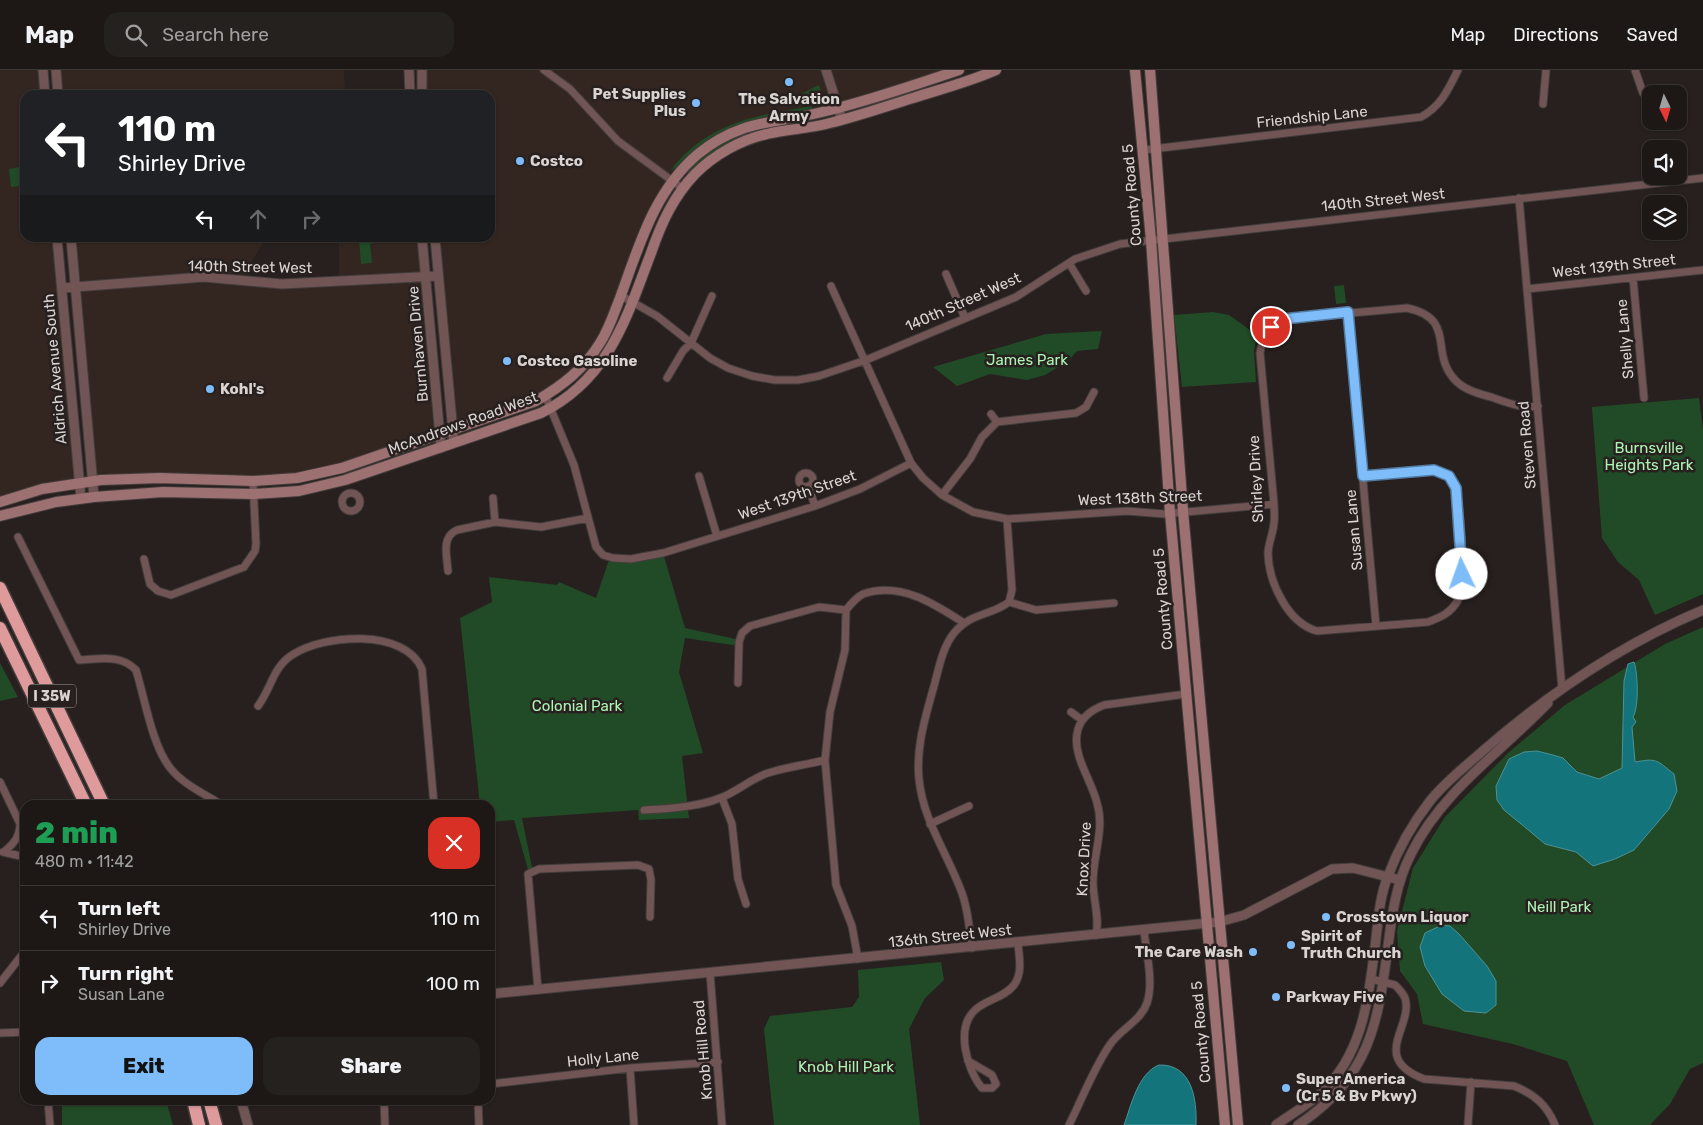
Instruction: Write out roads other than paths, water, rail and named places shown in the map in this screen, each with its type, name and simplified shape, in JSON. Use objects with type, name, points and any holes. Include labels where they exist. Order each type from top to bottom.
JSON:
[{"type":"highway","name":"I 35W","points":[[0,588],[102,800]]},
{"type":"highway","name":"I 35W","points":[[0,628],[84,800]]},
{"type":"highway","points":[[194,1105],[199,1125]]},
{"type":"highway","points":[[211,1105],[216,1125]]},
{"type":"main road","name":"McAndrews Road West","points":[[0,502],[42,489],[80,483],[160,478],[253,481],[320,474],[524,406],[545,395],[575,374],[592,354],[606,332],[651,216],[671,181],[700,152],[736,131],[763,122],[822,112],[959,70]]},
{"type":"main road","name":"McAndrews Road West","points":[[0,516],[30,507],[94,497],[182,492],[253,494],[299,491],[345,480],[529,418],[551,408],[583,384],[602,362],[616,340],[661,224],[682,188],[708,163],[742,143],[766,134],[842,120],[959,84],[996,70]]},
{"type":"main road","name":"County Road 5","points":[[1135,70],[1152,240],[1170,513],[1225,1125]]},
{"type":"main road","name":"County Road 5","points":[[1150,70],[1183,511],[1238,1125]]},
{"type":"street","points":[[43,70],[45,90]]},
{"type":"street","points":[[56,70],[58,90]]},
{"type":"street","points":[[409,70],[410,90]]},
{"type":"street","points":[[422,70],[422,90]]},
{"type":"street","points":[[544,70],[570,89],[618,141],[682,188]]},
{"type":"street","points":[[826,70],[842,120]]},
{"type":"street","name":"Friendship Lane","points":[[1144,150],[1421,117],[1432,111],[1442,101],[1458,70]]},
{"type":"street","points":[[1543,104],[1546,70]]},
{"type":"street","points":[[1636,70],[1642,90]]},
{"type":"street","name":"140th Street West","points":[[620,295],[657,316],[710,358],[734,370],[775,380],[819,376],[866,360],[1016,297],[1069,263],[1101,249],[1164,237],[1703,178]]},
{"type":"street","name":"Steven Road","points":[[1519,198],[1562,689]]},
{"type":"street","name":"Aldrich Avenue South","points":[[58,242],[81,499]]},
{"type":"street","name":"Aldrich Avenue South","points":[[71,242],[94,497]]},
{"type":"street","name":"Burnhaven Drive","points":[[422,242],[442,448]]},
{"type":"street","name":"Burnhaven Drive","points":[[435,242],[454,443]]},
{"type":"street","points":[[1069,263],[1086,291]]},
{"type":"street","name":"West 139th Street","points":[[1528,289],[1703,270]]},
{"type":"street","points":[[946,274],[965,318]]},
{"type":"street","name":"140th Street West","points":[[62,288],[204,277],[282,284],[438,276]]},
{"type":"street","name":"Shelly Lane","points":[[1633,278],[1644,398]]},
{"type":"street","points":[[831,286],[866,360]]},
{"type":"street","points":[[667,378],[683,351],[691,343],[712,296]]},
{"type":"street","name":"Shirley Drive","points":[[1363,476],[1434,470],[1449,476],[1456,488],[1463,588],[1452,610],[1443,617],[1428,622],[1317,631],[1306,628],[1296,620],[1275,586],[1269,568],[1268,551],[1274,523],[1274,504],[1260,353],[1262,339],[1271,327],[1284,319],[1407,308],[1423,311],[1438,327],[1447,369],[1462,386],[1522,407],[1538,406]]},
{"type":"street","name":"Susan Lane","points":[[1348,312],[1376,626]]},
{"type":"street","name":"West 138th Street","points":[[866,360],[911,463],[923,478],[942,494],[973,512],[1007,519],[1127,511],[1170,513],[1274,504]]},
{"type":"street","points":[[942,494],[970,459],[982,437],[997,422],[1076,413],[1086,408],[1094,392]]},
{"type":"street","points":[[448,571],[446,542],[451,532],[495,522],[541,527],[588,518],[574,465],[545,395]]},
{"type":"street","points":[[991,414],[997,422]]},
{"type":"street","name":"West 139th Street","points":[[588,518],[596,547],[603,555],[613,558],[631,559],[652,556],[815,506],[860,489],[911,463]]},
{"type":"street","points":[[699,476],[717,536]]},
{"type":"street","points":[[345,480],[348,494]]},
{"type":"street","points":[[144,559],[150,584],[158,591],[171,595],[244,567],[255,551],[256,544],[253,481]]},
{"type":"street","points":[[808,486],[815,506]]},
{"type":"street","points":[[493,498],[495,522]]},
{"type":"street","points":[[972,948],[968,916],[961,889],[930,824],[919,778],[920,734],[945,649],[953,634],[964,623],[980,613],[1001,608],[1009,602],[1012,583],[1007,519]]},
{"type":"street","points":[[18,537],[79,660],[118,658],[129,663],[136,670],[161,754],[171,770],[185,782],[214,800]]},
{"type":"street","points":[[858,959],[852,926],[836,885],[825,760],[830,712],[845,650],[846,610],[861,595],[897,592],[930,601],[964,623]]},
{"type":"street","points":[[1009,602],[1036,610],[1114,603]]},
{"type":"street","points":[[738,683],[739,642],[742,633],[750,626],[819,607],[846,610]]},
{"type":"street","points":[[1276,1125],[1321,1092],[1334,1078],[1359,1035],[1367,1009],[1379,913],[1387,879],[1414,822],[1431,800],[1451,779],[1523,716],[1617,652],[1665,626],[1703,610]]},
{"type":"street","points":[[258,706],[266,696],[276,671],[293,654],[335,640],[352,638],[370,639],[402,649],[413,655],[420,664],[423,676],[434,800]]},
{"type":"street","points":[[1298,1125],[1330,1100],[1359,1065],[1371,1039],[1384,981],[1392,915],[1400,880],[1410,855],[1440,808],[1562,689]]},
{"type":"street","points":[[1071,712],[1082,720],[1091,710],[1104,705],[1186,694]]},
{"type":"street","name":"Knox Drive","points":[[1082,720],[1076,733],[1077,747],[1097,802],[1101,820],[1093,882],[1096,935]]},
{"type":"street","points":[[644,810],[673,809],[722,798],[768,773],[825,760]]},
{"type":"street","points":[[0,782],[20,822],[19,834],[15,842],[2,852]]},
{"type":"street","points":[[722,798],[732,824],[738,880],[746,904]]},
{"type":"street","points":[[930,824],[970,806]]},
{"type":"street","points":[[2,852],[20,856]]},
{"type":"street","points":[[538,990],[528,874],[539,869],[638,866],[649,869],[652,880],[650,917]]},
{"type":"street","name":"136th Street West","points":[[495,994],[972,948],[1219,922],[1244,915],[1332,868],[1353,868],[1387,879],[1400,880]]},
{"type":"street","points":[[1070,1125],[1108,1046],[1118,1034],[1138,1017],[1146,1004],[1150,986],[1144,930]]},
{"type":"street","points":[[968,1061],[965,1036],[967,1020],[976,1009],[1005,993],[1015,984],[1020,968],[1018,943]]},
{"type":"street","points":[[0,983],[20,957]]},
{"type":"street","name":"Knob Hill Road","points":[[710,973],[722,1125]]},
{"type":"street","points":[[1371,979],[1395,985],[1404,997],[1405,1008],[1396,1044],[1398,1056],[1405,1068],[1424,1079],[1514,1086],[1528,1092],[1540,1101],[1551,1114],[1555,1125]]},
{"type":"street","points":[[0,1033],[20,1032]]},
{"type":"street","name":"Holly Lane","points":[[495,1083],[630,1068],[718,1062]]},
{"type":"street","points":[[630,1068],[634,1125]]},
{"type":"street","points":[[1468,1124],[1471,1082]]},
{"type":"street","points":[[1321,1092],[1330,1100]]},
{"type":"street","points":[[48,1105],[50,1125]]},
{"type":"street","points":[[242,1105],[248,1125]]},
{"type":"street","points":[[384,1105],[385,1125]]},
{"type":"street","points":[[478,1105],[479,1125]]},
{"type":"water","points":[[1634,662],[1637,690],[1633,717],[1636,722],[1632,727],[1635,762],[1653,760],[1660,763],[1674,774],[1677,791],[1669,809],[1634,850],[1593,866],[1576,852],[1545,844],[1504,810],[1497,800],[1496,786],[1509,759],[1524,752],[1537,751],[1563,758],[1577,772],[1599,779],[1622,768],[1624,681],[1628,664]]},
{"type":"water","points":[[1442,925],[1450,926],[1459,934],[1487,966],[1496,981],[1496,1005],[1486,1013],[1464,1011],[1442,994],[1425,966],[1420,947],[1425,933]]},
{"type":"water","points":[[1159,1065],[1170,1066],[1179,1070],[1190,1085],[1195,1105],[1196,1125],[1124,1125],[1141,1082],[1152,1069]]},
{"type":"place","name":"The Salvation Army","points":[[789,82]]},
{"type":"place","name":"Pet Supplies Plus","points":[[696,103]]},
{"type":"place","name":"Costco","points":[[520,161]]},
{"type":"place","name":"Costco Gasoline","points":[[507,361]]},
{"type":"place","name":"Kohl's","points":[[210,389]]},
{"type":"place","name":"Crosstown Liquor","points":[[1326,917]]},
{"type":"place","name":"Spirit of Truth Church","points":[[1291,945]]},
{"type":"place","name":"The Care Wash","points":[[1253,952]]},
{"type":"place","name":"Parkway Five","points":[[1276,997]]},
{"type":"place","name":"Super America (Cr 5 & Bv Pkwy)","points":[[1286,1088]]},
{"type":"park label","name":"James Park","points":[[1027,360]]},
{"type":"park label","name":"Burnsville Heights Park","points":[[1649,456]]},
{"type":"park label","name":"Colonial Park","points":[[577,706]]},
{"type":"park label","name":"Neill Park","points":[[1559,907]]},
{"type":"park label","name":"Knob Hill Park","points":[[846,1067]]}]
